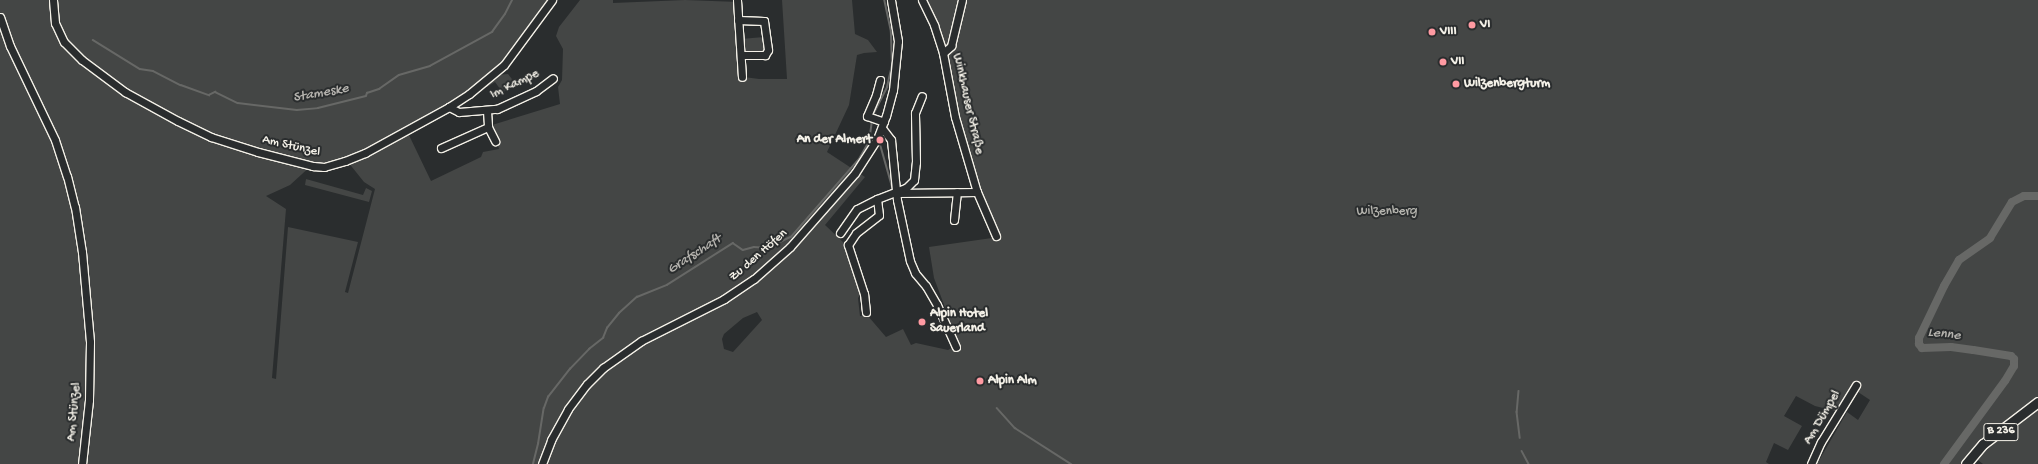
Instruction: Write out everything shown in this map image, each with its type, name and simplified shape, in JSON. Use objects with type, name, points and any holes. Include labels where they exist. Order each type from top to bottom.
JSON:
[{"type":"main road","name":"B 236","points":[[1966,464],[1983,444],[2038,402]]},
{"type":"street","name":"Am Stünzel","points":[[53,0],[54,23],[64,42],[82,60],[137,99],[196,131],[258,152],[314,166],[329,166],[365,153],[449,107],[480,85],[504,65],[552,0]]},
{"type":"street","points":[[737,0],[742,77]]},
{"type":"street","name":"Zu den Höfen","points":[[542,464],[550,440],[561,419],[586,384],[628,349],[730,296],[772,265],[847,184],[866,158],[883,125],[894,90],[897,61],[897,36],[891,0]]},
{"type":"street","name":"Winkhauser Straße","points":[[922,0],[934,25],[943,53],[955,117],[978,192],[996,236]]},
{"type":"street","points":[[943,53],[950,46],[962,0]]},
{"type":"street","name":"Am Stünzel","points":[[0,17],[10,46],[55,140],[67,176],[75,207],[82,252],[90,348],[88,400],[82,464]]},
{"type":"street","points":[[738,20],[764,21],[768,50],[765,55],[741,55]]},
{"type":"street","name":"Im Kampe","points":[[449,107],[459,112],[497,109],[526,96],[553,78]]},
{"type":"street","points":[[880,80],[875,100],[868,116],[883,125],[890,140],[896,192],[907,249],[913,270],[930,292],[956,347]]},
{"type":"street","points":[[840,233],[854,212],[877,199],[906,188],[914,180],[916,162],[916,113],[922,96]]},
{"type":"street","name":"Im Kampe","points":[[487,110],[488,126],[495,141]]},
{"type":"street","points":[[441,148],[488,126]]},
{"type":"street","points":[[896,192],[978,192]]},
{"type":"street","points":[[954,220],[956,192]]},
{"type":"street","points":[[866,312],[864,294],[848,245],[856,233],[879,215],[877,199]]},
{"type":"street","name":"Am Dümpel","points":[[1811,464],[1821,442],[1856,385]]},
{"type":"green space","name":"Wilzenberg","points":[[0,0],[551,0],[502,65],[448,105],[363,151],[339,160],[313,164],[290,185],[266,196],[286,209],[272,378],[276,379],[288,227],[358,242],[345,292],[348,293],[375,189],[364,182],[348,162],[407,131],[431,181],[481,157],[483,152],[499,149],[492,125],[560,104],[558,87],[562,80],[563,49],[556,36],[559,27],[580,0],[613,0],[613,3],[685,0],[739,2],[741,39],[765,37],[766,52],[744,53],[744,77],[759,79],[787,79],[782,0],[852,0],[855,34],[868,40],[877,52],[857,55],[849,105],[827,152],[865,177],[825,225],[845,244],[862,292],[858,298],[860,316],[868,316],[886,337],[903,329],[911,345],[916,343],[948,350],[957,345],[946,320],[949,318],[934,278],[929,247],[999,237],[980,191],[962,131],[946,52],[934,16],[926,0],[2038,0],[2038,464],[1983,464],[1970,454],[1963,464],[1817,464],[1847,412],[1858,420],[1870,400],[1852,388],[1839,412],[1815,406],[1796,396],[1784,416],[1802,426],[1788,450],[1774,443],[1766,462],[1769,464],[0,464]],"holes":[[[757,312],[762,320],[733,352],[724,349],[722,339],[724,334],[743,318]]]},
{"type":"green space","points":[[508,74],[515,83],[503,93],[495,82],[487,87],[484,86],[497,75]]},
{"type":"green space","points":[[306,179],[363,195],[366,188],[372,191],[369,202],[305,185]]},
{"type":"waterway","name":"Stameske","points":[[93,40],[140,69],[153,71],[181,85],[209,95],[215,92],[238,103],[297,110],[318,108],[366,96],[367,93],[379,89],[399,75],[430,66],[492,32],[505,14],[512,0]]},
{"type":"waterway","name":"Grafschaft","points":[[873,115],[887,87],[892,65],[891,32],[884,0]]},
{"type":"waterway","name":"Grafschaft","points":[[533,464],[544,408],[548,397],[570,369],[589,349],[603,338],[607,328],[619,313],[637,297],[667,285],[733,243],[743,250],[754,247],[767,248],[791,237],[859,159],[869,142],[872,120]]},
{"type":"waterway","points":[[880,143],[892,185]]},
{"type":"waterway","name":"Lenne","points":[[1944,464],[2005,381],[2014,366],[2014,359],[2011,356],[1951,347],[1922,348],[1919,344],[1919,338],[1944,286],[1959,260],[1990,238],[2012,202],[2024,196],[2038,196]]},
{"type":"waterway","points":[[1519,391],[1517,412],[1520,438]]},
{"type":"waterway","points":[[997,408],[1015,428],[1071,464]]},
{"type":"waterway","points":[[1522,451],[1529,464]]},
{"type":"place","name":"VI","points":[[1472,25]]},
{"type":"place","name":"VIII","points":[[1432,32]]},
{"type":"place","name":"VII","points":[[1443,62]]},
{"type":"place","name":"Wilzenbergturm","points":[[1456,84]]},
{"type":"place","name":"An der Almert","points":[[880,140]]},
{"type":"place","name":"Alpin Hotel Sauerland","points":[[922,322]]},
{"type":"place","name":"Alpin Alm","points":[[980,381]]}]
